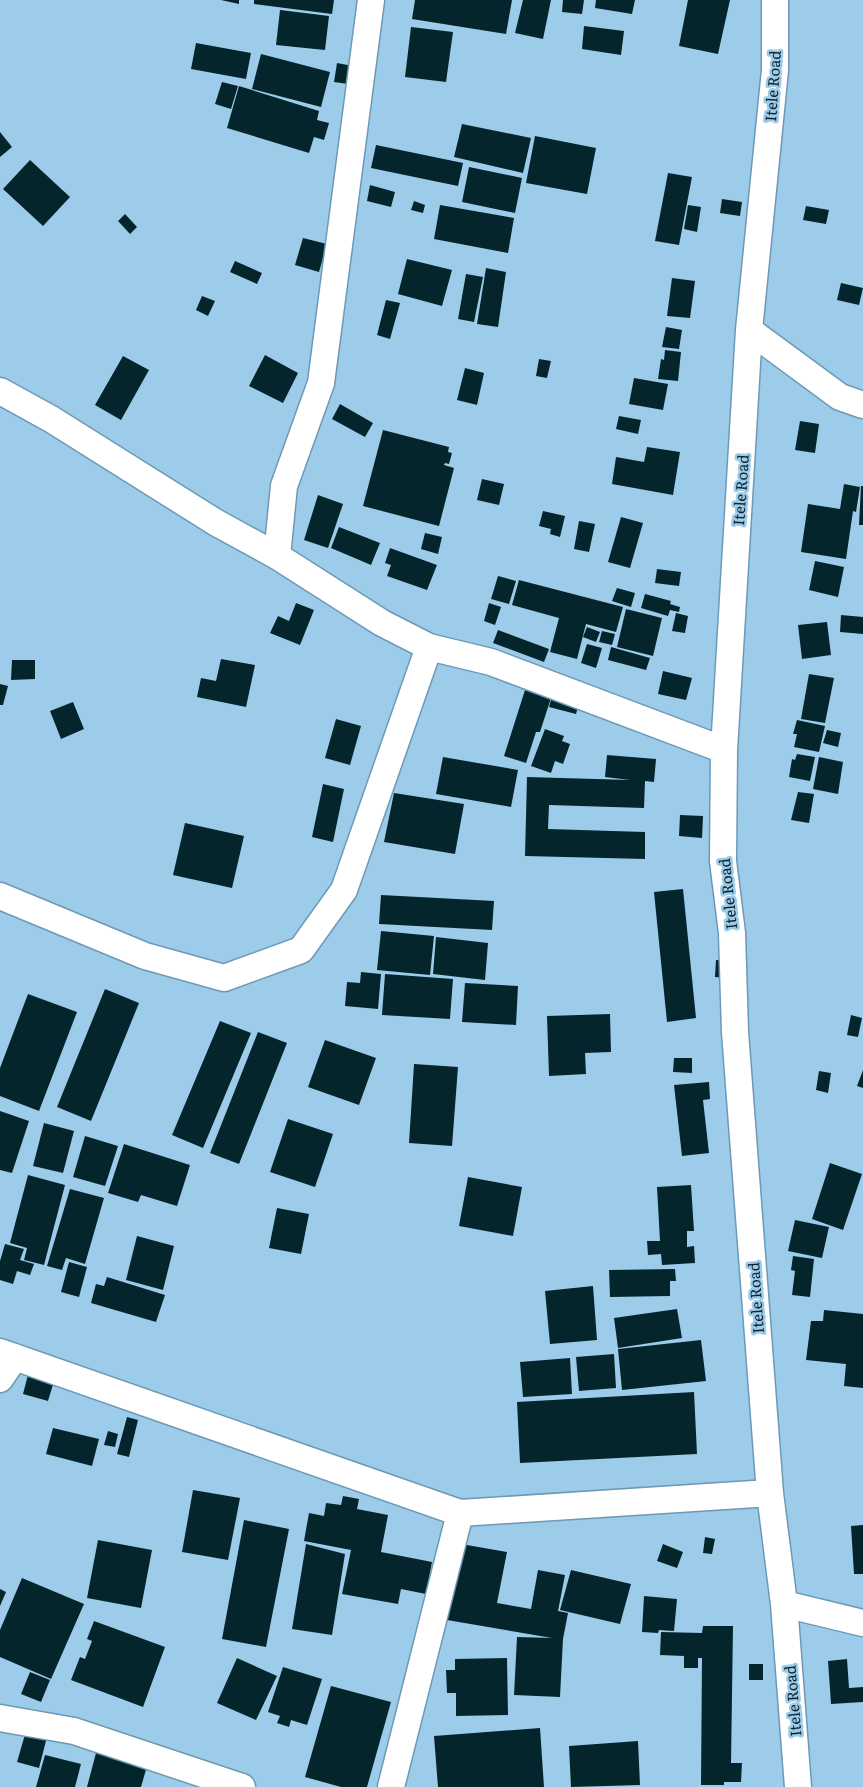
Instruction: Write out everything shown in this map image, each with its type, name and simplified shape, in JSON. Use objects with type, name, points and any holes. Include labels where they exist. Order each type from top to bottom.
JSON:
[{"type":"street","points":[[277,556],[284,486],[321,383],[371,0]]},
{"type":"street","name":"Itele Road","points":[[775,0],[776,70],[750,330],[724,750],[723,861],[732,933],[741,1108],[770,1493],[784,1604],[798,1787]]},
{"type":"street","points":[[750,330],[840,397],[863,405]]},
{"type":"street","points":[[0,391],[76,434],[214,522],[277,556],[382,623],[429,647],[490,662],[724,750]]},
{"type":"street","points":[[0,896],[145,956],[224,978],[301,950],[344,890],[429,647]]},
{"type":"street","points":[[0,1379],[7,1354],[460,1513],[770,1493]]},
{"type":"street","points":[[392,1787],[460,1513]]},
{"type":"street","points":[[784,1604],[863,1624]]},
{"type":"street","points":[[0,1718],[74,1731],[242,1787]]},
{"type":"building","points":[[221,0],[239,0],[239,4]]},
{"type":"building","points":[[254,0],[334,0],[332,14],[254,4]]},
{"type":"building","points":[[415,0],[512,0],[506,34],[412,19]]},
{"type":"building","points":[[523,0],[551,0],[543,39],[515,33]]},
{"type":"building","points":[[563,0],[584,0],[582,14],[562,12]]},
{"type":"building","points":[[596,0],[635,0],[632,14],[595,8]]},
{"type":"building","points":[[688,0],[730,0],[718,54],[679,46]]},
{"type":"building","points":[[280,10],[329,16],[325,50],[276,45]]},
{"type":"building","points":[[584,26],[624,31],[621,55],[582,49]]},
{"type":"building","points":[[411,27],[453,32],[446,82],[405,77]]},
{"type":"building","points":[[196,43],[251,53],[246,79],[191,69]]},
{"type":"building","points":[[261,54],[330,72],[321,107],[252,89]]},
{"type":"building","points":[[337,63],[358,67],[355,85],[334,82]]},
{"type":"building","points":[[222,82],[238,86],[231,109],[215,104]]},
{"type":"building","points":[[239,86],[319,111],[317,120],[329,123],[324,140],[314,137],[309,153],[227,128]]},
{"type":"building","points":[[462,124],[531,138],[523,173],[454,157]]},
{"type":"building","points":[[0,132],[12,147],[0,157]]},
{"type":"building","points":[[535,136],[596,148],[587,194],[526,183]]},
{"type":"building","points":[[376,145],[463,163],[458,186],[371,168]]},
{"type":"building","points":[[30,160],[70,197],[43,226],[3,189]]},
{"type":"building","points":[[469,167],[522,178],[515,213],[462,202]]},
{"type":"building","points":[[668,173],[692,177],[679,245],[655,241]]},
{"type":"building","points":[[370,185],[395,192],[391,207],[367,201]]},
{"type":"building","points":[[722,199],[742,202],[740,216],[720,213]]},
{"type":"building","points":[[414,201],[425,205],[423,213],[411,210]]},
{"type":"building","points":[[440,205],[514,218],[508,253],[434,239]]},
{"type":"building","points":[[688,205],[701,207],[697,232],[684,229]]},
{"type":"building","points":[[806,206],[829,210],[826,224],[803,220]]},
{"type":"building","points":[[125,214],[137,227],[130,234],[118,221]]},
{"type":"building","points":[[303,238],[327,244],[319,272],[295,265]]},
{"type":"building","points":[[407,259],[452,270],[442,306],[398,294]]},
{"type":"building","points":[[235,261],[262,273],[257,284],[230,272]]},
{"type":"building","points":[[486,268],[506,272],[498,327],[477,324]]},
{"type":"building","points":[[466,274],[483,277],[474,322],[458,319]]},
{"type":"building","points":[[672,278],[695,281],[690,318],[667,316]]},
{"type":"building","points":[[841,283],[863,288],[859,305],[837,300]]},
{"type":"building","points":[[202,296],[215,301],[208,316],[196,310]]},
{"type":"building","points":[[386,300],[400,303],[390,339],[377,335]]},
{"type":"building","points":[[666,327],[682,330],[679,349],[662,347]]},
{"type":"building","points":[[665,350],[681,352],[678,381],[658,379],[661,359],[664,360]]},
{"type":"building","points":[[265,355],[298,373],[283,403],[249,386]]},
{"type":"building","points":[[123,356],[149,370],[121,420],[95,405]]},
{"type":"building","points":[[539,359],[551,361],[547,378],[536,376]]},
{"type":"building","points":[[465,368],[484,373],[477,405],[457,400]]},
{"type":"building","points":[[634,378],[668,384],[663,410],[629,404]]},
{"type":"building","points":[[340,404],[373,423],[365,437],[332,419]]},
{"type":"building","points":[[619,416],[641,420],[638,434],[616,429]]},
{"type":"building","points":[[800,421],[819,424],[815,453],[795,450]]},
{"type":"building","points":[[383,430],[449,447],[448,452],[452,453],[449,464],[445,463],[444,465],[454,468],[439,526],[363,506]]},
{"type":"building","points":[[647,447],[680,452],[673,495],[612,484],[616,457],[644,462]]},
{"type":"building","points":[[482,479],[504,484],[499,505],[477,500]]},
{"type":"building","points":[[844,484],[860,487],[856,512],[853,511],[846,559],[801,552],[808,504],[840,509]]},
{"type":"building","points":[[861,486],[863,486],[863,525],[859,525]]},
{"type":"building","points":[[318,495],[343,504],[328,548],[304,540]]},
{"type":"building","points":[[543,511],[565,516],[560,537],[550,534],[551,529],[539,526]]},
{"type":"building","points":[[621,517],[643,523],[630,568],[608,562]]},
{"type":"building","points":[[579,521],[595,524],[589,552],[574,549]]},
{"type":"building","points":[[339,527],[380,543],[371,565],[331,548]]},
{"type":"building","points":[[425,533],[442,537],[438,554],[421,549]]},
{"type":"building","points":[[390,548],[437,565],[427,590],[387,576],[391,565],[385,563]]},
{"type":"building","points":[[815,561],[844,567],[838,597],[809,590]]},
{"type":"building","points":[[657,569],[681,572],[679,586],[655,583]]},
{"type":"building","points":[[498,576],[516,581],[509,604],[491,599]]},
{"type":"building","points":[[519,580],[623,607],[616,632],[586,624],[577,659],[550,652],[559,618],[512,605]]},
{"type":"building","points":[[617,588],[635,593],[631,607],[612,601]]},
{"type":"building","points":[[645,594],[671,601],[670,604],[680,607],[679,612],[670,610],[668,616],[641,608]]},
{"type":"building","points":[[296,603],[314,610],[300,645],[270,633],[278,616],[289,621]]},
{"type":"building","points":[[489,603],[501,607],[495,625],[484,621]]},
{"type":"building","points":[[626,609],[662,618],[653,656],[617,647]]},
{"type":"building","points":[[676,613],[688,616],[685,633],[672,631]]},
{"type":"building","points":[[841,615],[863,617],[863,634],[840,632]]},
{"type":"building","points":[[827,622],[831,655],[802,659],[798,625]]},
{"type":"building","points":[[587,627],[600,632],[596,642],[583,637]]},
{"type":"building","points":[[498,630],[549,649],[544,662],[493,643]]},
{"type":"building","points":[[602,631],[615,634],[612,645],[599,642]]},
{"type":"building","points":[[587,644],[602,648],[596,668],[581,663]]},
{"type":"building","points":[[611,647],[650,658],[646,670],[608,660]]},
{"type":"building","points":[[221,659],[255,665],[246,707],[197,697],[201,678],[216,681]]},
{"type":"building","points":[[12,660],[35,660],[35,679],[11,680]]},
{"type":"building","points":[[663,671],[692,678],[686,700],[658,694]]},
{"type":"building","points":[[809,674],[834,678],[825,723],[801,719]]},
{"type":"building","points":[[0,684],[8,686],[3,705],[0,705]]},
{"type":"building","points":[[525,690],[551,698],[540,732],[536,732],[526,763],[504,756]]},
{"type":"building","points":[[553,693],[580,700],[576,714],[549,707]]},
{"type":"building","points":[[73,702],[84,729],[61,739],[50,711]]},
{"type":"building","points":[[336,719],[361,726],[350,765],[325,758]]},
{"type":"building","points":[[797,720],[825,726],[819,752],[794,747],[797,734],[793,734]]},
{"type":"building","points":[[545,729],[564,736],[562,741],[570,744],[563,764],[555,761],[551,773],[531,766]]},
{"type":"building","points":[[827,730],[841,733],[838,747],[823,743]]},
{"type":"building","points":[[797,754],[815,757],[810,781],[789,777],[792,759],[795,760]]},
{"type":"building","points":[[607,755],[656,759],[654,782],[645,781],[644,808],[549,805],[548,829],[645,832],[645,859],[525,856],[527,777],[630,780],[605,777]]},
{"type":"building","points":[[443,757],[518,770],[511,807],[436,794]]},
{"type":"building","points":[[819,757],[843,762],[838,794],[813,789]]},
{"type":"building","points":[[323,784],[344,789],[333,842],[312,837]]},
{"type":"building","points":[[798,792],[814,794],[809,823],[791,820]]},
{"type":"building","points":[[394,793],[464,804],[455,854],[384,842]]},
{"type":"building","points":[[680,815],[703,816],[702,838],[679,836]]},
{"type":"building","points":[[185,823],[244,836],[232,888],[173,875]]},
{"type":"building","points":[[683,889],[696,1018],[667,1022],[654,892]]},
{"type":"building","points":[[381,895],[494,901],[492,930],[379,924]]},
{"type":"building","points":[[381,931],[434,936],[430,975],[377,970]]},
{"type":"building","points":[[436,937],[488,943],[485,980],[433,974]]},
{"type":"building","points":[[716,960],[729,961],[727,978],[715,977]]},
{"type":"building","points":[[361,972],[381,974],[378,1009],[345,1006],[347,982],[360,983]]},
{"type":"building","points":[[385,974],[453,979],[450,1019],[382,1015]]},
{"type":"building","points":[[465,983],[518,986],[516,1025],[462,1022]]},
{"type":"building","points":[[105,989],[139,1003],[91,1121],[57,1107]]},
{"type":"building","points":[[28,994],[77,1012],[39,1111],[0,1096],[0,1068]]},
{"type":"building","points":[[610,1014],[611,1052],[585,1053],[586,1074],[549,1076],[547,1016]]},
{"type":"building","points":[[851,1015],[862,1018],[858,1037],[847,1035]]},
{"type":"building","points":[[220,1021],[251,1033],[203,1148],[172,1135]]},
{"type":"building","points":[[258,1032],[287,1043],[239,1164],[210,1153]]},
{"type":"building","points":[[325,1040],[376,1058],[359,1105],[308,1087]]},
{"type":"building","points":[[674,1058],[692,1058],[692,1073],[673,1072]]},
{"type":"building","points":[[414,1064],[458,1067],[452,1146],[409,1143]]},
{"type":"building","points":[[863,1070],[863,1088],[857,1086]]},
{"type":"building","points":[[819,1071],[831,1073],[828,1093],[816,1090]]},
{"type":"building","points":[[709,1082],[710,1099],[703,1100],[709,1153],[682,1156],[674,1085]]},
{"type":"building","points":[[0,1111],[29,1121],[12,1173],[0,1170]]},
{"type":"building","points":[[288,1119],[333,1134],[315,1187],[270,1172]]},
{"type":"building","points":[[44,1123],[74,1131],[63,1173],[33,1166]]},
{"type":"building","points":[[85,1136],[118,1146],[105,1186],[73,1177]]},
{"type":"building","points":[[124,1144],[190,1165],[177,1206],[141,1195],[138,1202],[108,1193]]},
{"type":"building","points":[[830,1163],[862,1174],[843,1230],[812,1219]]},
{"type":"building","points":[[28,1175],[65,1185],[44,1265],[24,1260],[27,1248],[10,1243]]},
{"type":"building","points":[[468,1177],[522,1187],[513,1236],[459,1226]]},
{"type":"building","points":[[691,1185],[694,1231],[687,1231],[687,1247],[694,1246],[695,1263],[662,1265],[661,1254],[648,1255],[647,1241],[660,1241],[657,1187]]},
{"type":"building","points":[[70,1189],[104,1198],[85,1264],[66,1258],[62,1270],[47,1266]]},
{"type":"building","points":[[277,1208],[309,1214],[301,1254],[269,1248]]},
{"type":"building","points":[[795,1220],[829,1227],[822,1258],[788,1251]]},
{"type":"building","points":[[137,1236],[174,1246],[163,1290],[126,1280]]},
{"type":"building","points":[[5,1244],[24,1249],[20,1260],[34,1264],[30,1275],[17,1271],[13,1284],[0,1280],[0,1261]]},
{"type":"building","points":[[793,1256],[814,1259],[810,1297],[792,1295],[795,1271],[791,1270]]},
{"type":"building","points":[[69,1262],[87,1267],[79,1297],[61,1292]]},
{"type":"building","points":[[675,1269],[676,1281],[670,1281],[670,1296],[610,1297],[609,1270]]},
{"type":"building","points":[[107,1277],[165,1295],[156,1322],[91,1303],[96,1284],[104,1286]]},
{"type":"building","points":[[593,1286],[597,1340],[550,1344],[545,1291]]},
{"type":"building","points":[[677,1309],[682,1338],[618,1348],[614,1318]]},
{"type":"building","points":[[824,1310],[863,1314],[863,1388],[844,1386],[846,1364],[806,1360],[811,1321],[823,1321]]},
{"type":"building","points":[[701,1340],[706,1381],[622,1390],[618,1349]]},
{"type":"building","points":[[614,1354],[616,1388],[579,1391],[576,1357]]},
{"type":"building","points":[[570,1358],[572,1394],[523,1397],[520,1362]]},
{"type":"building","points":[[29,1371],[55,1378],[48,1401],[23,1394]]},
{"type":"building","points":[[694,1392],[697,1454],[520,1463],[517,1402]]},
{"type":"building","points":[[127,1417],[138,1420],[129,1457],[117,1454]]},
{"type":"building","points":[[53,1428],[99,1439],[92,1466],[46,1454]]},
{"type":"building","points":[[108,1431],[118,1434],[115,1447],[104,1445]]},
{"type":"building","points":[[193,1490],[240,1498],[228,1560],[182,1552]]},
{"type":"building","points":[[343,1496],[359,1499],[357,1509],[388,1515],[381,1552],[432,1562],[426,1594],[401,1589],[398,1604],[342,1594],[351,1550],[304,1541],[309,1513],[324,1516],[326,1503],[341,1505]]},
{"type":"building","points":[[244,1520],[289,1529],[266,1647],[222,1639]]},
{"type":"building","points":[[863,1525],[863,1574],[854,1574],[851,1526]]},
{"type":"building","points":[[705,1537],[715,1539],[712,1554],[703,1553]]},
{"type":"building","points":[[98,1540],[152,1550],[141,1608],[87,1598]]},
{"type":"building","points":[[306,1544],[345,1554],[332,1635],[292,1629]]},
{"type":"building","points":[[461,1544],[507,1552],[497,1603],[531,1609],[538,1570],[565,1575],[558,1611],[568,1613],[563,1639],[560,1697],[514,1695],[517,1637],[552,1638],[447,1620]]},
{"type":"building","points":[[663,1544],[683,1552],[677,1568],[657,1561]]},
{"type":"building","points":[[571,1570],[631,1584],[620,1624],[560,1610]]},
{"type":"building","points":[[22,1578],[84,1604],[51,1679],[0,1657],[0,1630]]},
{"type":"building","points":[[0,1589],[6,1592],[0,1606]]},
{"type":"building","points":[[644,1596],[677,1599],[674,1631],[642,1632]]},
{"type":"building","points":[[94,1621],[165,1647],[143,1707],[71,1680],[80,1657],[85,1659],[92,1641],[87,1639]]},
{"type":"building","points":[[703,1626],[733,1626],[731,1763],[742,1763],[741,1782],[724,1782],[724,1785],[701,1785],[702,1658],[698,1658],[698,1668],[684,1668],[684,1656],[660,1655],[661,1632],[702,1633]]},
{"type":"building","points":[[237,1658],[277,1676],[256,1720],[217,1703]]},
{"type":"building","points":[[507,1658],[508,1715],[456,1716],[456,1693],[447,1693],[446,1670],[455,1670],[455,1659]]},
{"type":"building","points":[[847,1659],[849,1688],[863,1687],[863,1702],[831,1704],[828,1661]]},
{"type":"building","points":[[749,1664],[763,1664],[763,1680],[749,1680]]},
{"type":"building","points":[[283,1667],[322,1679],[307,1725],[291,1720],[289,1727],[277,1723],[280,1716],[268,1712]]},
{"type":"building","points":[[30,1672],[50,1680],[41,1702],[21,1694]]},
{"type":"building","points":[[331,1686],[391,1702],[367,1787],[341,1787],[305,1777]]},
{"type":"building","points":[[540,1728],[544,1787],[438,1787],[434,1736]]},
{"type":"building","points":[[26,1731],[47,1737],[39,1768],[17,1762]]},
{"type":"building","points":[[638,1741],[640,1785],[571,1787],[569,1746]]},
{"type":"building","points":[[96,1753],[147,1766],[141,1787],[87,1787]]},
{"type":"building","points":[[45,1755],[81,1764],[75,1787],[36,1787]]}]
